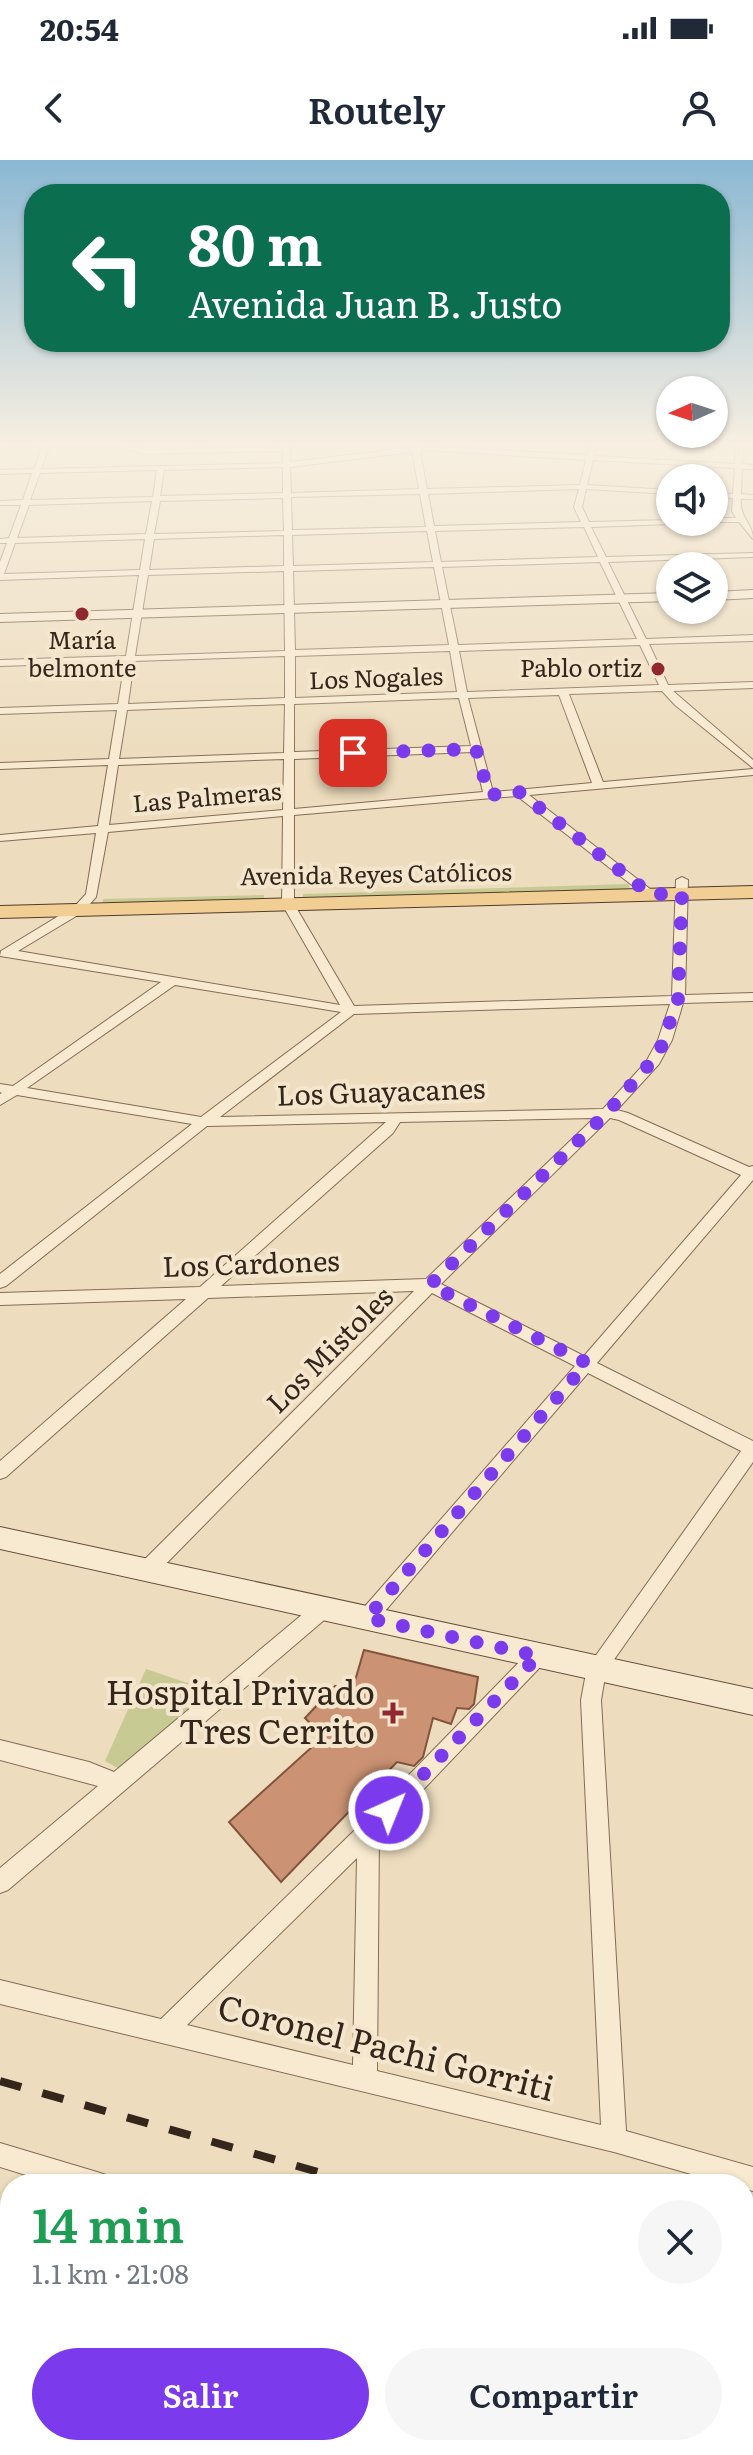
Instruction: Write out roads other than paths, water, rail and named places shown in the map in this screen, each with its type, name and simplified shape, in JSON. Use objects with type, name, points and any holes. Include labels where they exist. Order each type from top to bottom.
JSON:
[{"type":"main road","name":"Avenida Reyes Católicos","points":[[0,898],[86,902],[650,894],[753,878]]},
{"type":"main road","name":"Avenida Reyes Católicos","points":[[288,897],[634,881],[753,892]]},
{"type":"main road","name":"Avenida Reyes Católicos","points":[[0,912],[86,902]]},
{"type":"street","points":[[9,549],[0,576],[753,555]]},
{"type":"street","points":[[4,955],[86,902],[115,762],[149,549]]},
{"type":"street","points":[[288,549],[291,813],[288,897],[350,1010]]},
{"type":"street","points":[[435,549],[463,696],[489,795]]},
{"type":"street","points":[[597,549],[665,688],[678,703],[753,765]]},
{"type":"street","points":[[728,595],[753,594]]},
{"type":"street","points":[[0,618],[656,598]]},
{"type":"street","points":[[0,663],[753,638]]},
{"type":"street","name":"Los Nogales","points":[[0,711],[753,685]]},
{"type":"street","points":[[563,692],[599,786]]},
{"type":"street","points":[[0,766],[476,749]]},
{"type":"street","name":"Las Palmeras","points":[[0,838],[753,772]]},
{"type":"street","points":[[519,792],[650,894]]},
{"type":"street","name":"Los Mistoles","points":[[148,1569],[430,1285],[607,1113],[659,1053],[678,999],[682,887]]},
{"type":"street","points":[[4,955],[350,1010],[753,997]]},
{"type":"street","points":[[0,1101],[170,982]]},
{"type":"street","points":[[0,1282],[350,1010]]},
{"type":"street","name":"Los Guayacanes","points":[[0,1088],[204,1122],[607,1113],[623,1116],[752,1173]]},
{"type":"street","points":[[0,1472],[208,1292],[388,1130],[396,1117]]},
{"type":"street","points":[[367,1618],[752,1173]]},
{"type":"street","name":"Los Cardones","points":[[0,1299],[430,1285],[753,1449]]},
{"type":"street","points":[[614,2140],[591,1700],[597,1668],[753,1449]]},
{"type":"street","points":[[0,1538],[753,1702]]},
{"type":"street","points":[[0,1882],[323,1609]]},
{"type":"street","points":[[164,2032],[368,1832],[538,1656]]},
{"type":"street","points":[[0,1750],[89,1772],[117,1783]]},
{"type":"street","points":[[365,2078],[368,1832]]},
{"type":"street","name":"Coronel Pachi Gorriti","points":[[0,1992],[365,2078],[614,2140],[735,2174]]},
{"type":"street","points":[[0,2155],[64,2174]]},
{"type":"railway","points":[[0,2081],[325,2174]]},
{"type":"place","name":"María belmonte","points":[[82,614]]},
{"type":"place","name":"Pablo ortiz","points":[[658,669]]},
{"type":"place","name":"Hospital Privado Tres Cerrito","points":[[393,1713]]}]
